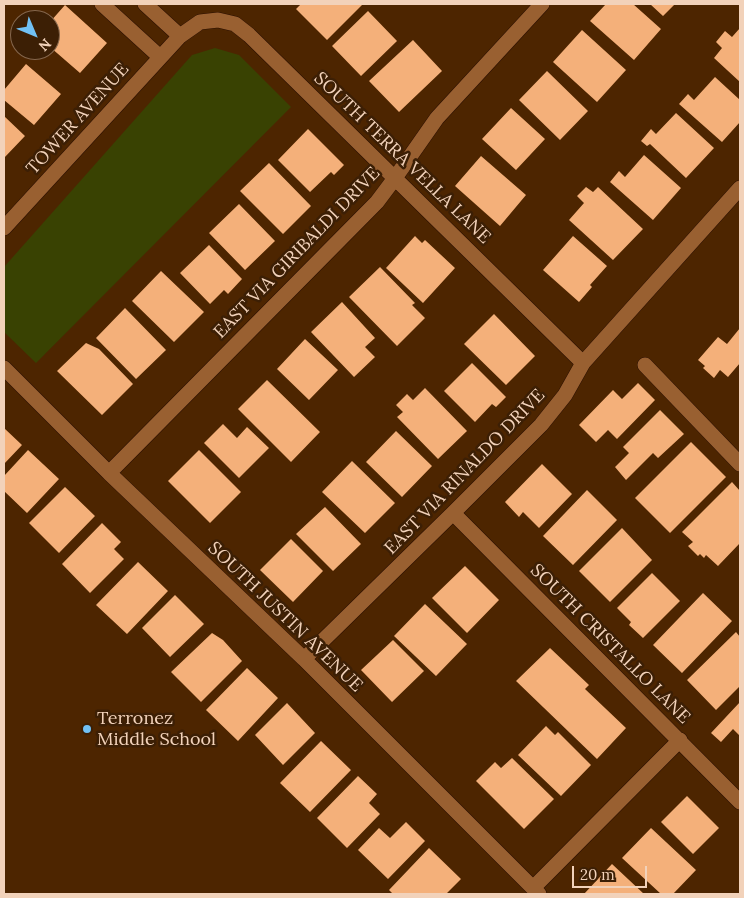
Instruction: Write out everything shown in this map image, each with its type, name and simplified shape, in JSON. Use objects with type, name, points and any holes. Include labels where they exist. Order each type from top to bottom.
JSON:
[{"type":"street","points":[[102,4],[160,57]]},
{"type":"street","points":[[145,4],[180,36]]},
{"type":"street","name":"EAST VIA GIRIBALDI DRIVE","points":[[109,473],[377,202],[437,118],[542,4]]},
{"type":"street","name":"SOUTH TERRA VELLA LANE","points":[[160,57],[180,36],[200,22],[218,20],[236,24],[583,363]]},
{"type":"street","name":"TOWER AVENUE","points":[[4,228],[160,57]]},
{"type":"street","name":"EAST VIA RINALDO DRIVE","points":[[304,659],[541,425],[565,395],[583,363],[740,188]]},
{"type":"street","points":[[645,365],[740,464]]},
{"type":"street","name":"SOUTH JUSTIN AVENUE","points":[[4,368],[109,473],[304,659],[536,891]]},
{"type":"street","name":"SOUTH CRISTALLO LANE","points":[[453,513],[740,802]]},
{"type":"street","points":[[536,891],[680,740]]},
{"type":"green space","points":[[215,48],[239,55],[291,107],[36,363],[4,332],[4,267],[192,55]]},
{"type":"building","points":[[301,4],[363,4],[327,40],[296,9]]},
{"type":"building","points":[[606,4],[633,4],[661,29],[634,60],[590,21]]},
{"type":"building","points":[[650,4],[675,4],[663,16]]},
{"type":"building","points":[[65,5],[107,43],[80,73],[60,56],[60,11]]},
{"type":"building","points":[[368,11],[397,41],[361,76],[332,46]]},
{"type":"building","points":[[740,28],[740,82],[714,58],[722,48],[716,42],[725,31],[732,37]]},
{"type":"building","points":[[582,30],[626,70],[597,102],[553,62]]},
{"type":"building","points":[[413,40],[442,71],[399,112],[369,81]]},
{"type":"building","points":[[26,64],[61,94],[34,125],[4,100],[4,90]]},
{"type":"building","points":[[547,71],[588,111],[560,140],[519,100]]},
{"type":"building","points":[[715,77],[740,100],[740,122],[722,142],[679,104],[688,94],[694,100]]},
{"type":"building","points":[[511,108],[545,139],[516,170],[482,139]]},
{"type":"building","points":[[676,113],[714,148],[686,178],[650,144],[647,146],[641,141],[651,129],[656,134]]},
{"type":"building","points":[[4,116],[25,136],[4,158]]},
{"type":"building","points":[[308,129],[344,165],[334,175],[331,172],[310,192],[278,160]]},
{"type":"building","points":[[644,155],[681,188],[653,220],[610,182],[619,171],[625,177]]},
{"type":"building","points":[[481,156],[526,195],[500,226],[455,186]]},
{"type":"building","points":[[269,163],[311,206],[283,234],[240,191]]},
{"type":"building","points":[[586,187],[593,192],[598,187],[643,229],[613,260],[569,220],[584,203],[577,196]]},
{"type":"building","points":[[239,204],[275,241],[245,270],[209,233]]},
{"type":"building","points":[[415,236],[422,243],[425,240],[455,268],[423,303],[386,268]]},
{"type":"building","points":[[573,236],[607,266],[590,285],[592,287],[579,302],[543,270]]},
{"type":"building","points":[[209,245],[242,279],[228,294],[224,290],[210,304],[180,273]]},
{"type":"building","points":[[380,267],[415,303],[412,305],[425,318],[397,346],[349,297]]},
{"type":"building","points":[[161,271],[204,312],[174,342],[132,301]]},
{"type":"building","points":[[342,302],[375,338],[365,347],[375,357],[354,377],[311,332]]},
{"type":"building","points":[[125,308],[166,350],[136,379],[96,338]]},
{"type":"building","points":[[494,314],[535,356],[506,385],[464,344]]},
{"type":"building","points":[[740,328],[740,363],[728,377],[720,370],[714,378],[703,368],[705,366],[698,360],[718,337],[727,344]]},
{"type":"building","points":[[305,339],[338,370],[309,400],[277,369]]},
{"type":"building","points":[[86,343],[99,349],[133,384],[102,415],[57,371]]},
{"type":"building","points":[[472,363],[506,397],[496,407],[492,404],[475,422],[444,391]]},
{"type":"building","points":[[267,380],[320,432],[291,462],[238,409]]},
{"type":"building","points":[[638,383],[655,400],[617,439],[608,430],[596,442],[579,425],[613,390],[622,399]]},
{"type":"building","points":[[425,388],[467,431],[438,459],[397,417],[403,412],[396,405],[407,394],[413,400]]},
{"type":"building","points":[[660,410],[684,434],[658,458],[653,453],[626,480],[615,467],[629,453],[623,447]]},
{"type":"building","points":[[223,424],[237,438],[247,427],[269,448],[239,478],[204,443]]},
{"type":"building","points":[[4,428],[22,445],[4,464]]},
{"type":"building","points":[[396,431],[432,466],[402,497],[366,462]]},
{"type":"building","points":[[691,442],[726,477],[670,533],[635,498]]},
{"type":"building","points":[[28,450],[59,479],[27,513],[4,491],[4,476]]},
{"type":"building","points":[[199,450],[241,492],[210,523],[168,481]]},
{"type":"building","points":[[352,461],[395,503],[365,533],[322,492]]},
{"type":"building","points":[[542,464],[572,494],[539,528],[523,512],[519,517],[505,502]]},
{"type":"building","points":[[732,482],[740,491],[740,543],[718,566],[706,555],[704,558],[700,554],[698,556],[688,546],[693,542],[682,532]]},
{"type":"building","points":[[65,487],[95,516],[59,553],[29,523]]},
{"type":"building","points":[[587,490],[617,520],[573,565],[543,536]]},
{"type":"building","points":[[325,507],[361,544],[333,571],[296,534]]},
{"type":"building","points":[[102,523],[121,542],[114,549],[124,559],[90,593],[62,564]]},
{"type":"building","points":[[622,528],[652,560],[610,602],[579,571]]},
{"type":"building","points":[[291,539],[323,571],[293,602],[260,570]]},
{"type":"building","points":[[138,562],[168,591],[127,634],[96,605]]},
{"type":"building","points":[[465,566],[499,600],[467,633],[432,598]]},
{"type":"building","points":[[652,573],[680,601],[643,638],[629,625],[631,622],[617,608]]},
{"type":"building","points":[[703,593],[732,621],[682,673],[653,645]]},
{"type":"building","points":[[175,595],[204,624],[170,657],[142,628]]},
{"type":"building","points":[[425,604],[467,644],[436,676],[394,636]]},
{"type":"building","points":[[736,632],[740,637],[740,686],[716,710],[687,680]]},
{"type":"building","points":[[212,633],[223,640],[242,661],[201,702],[171,672]]},
{"type":"building","points":[[393,640],[424,671],[392,702],[361,670]]},
{"type":"building","points":[[550,648],[589,685],[585,689],[626,728],[597,759],[516,681]]},
{"type":"building","points":[[247,668],[278,698],[238,741],[206,710]]},
{"type":"building","points":[[740,702],[740,736],[733,729],[721,742],[711,733]]},
{"type":"building","points":[[287,703],[315,733],[283,765],[255,735]]},
{"type":"building","points":[[546,726],[555,735],[558,732],[591,765],[561,796],[518,755]]},
{"type":"building","points":[[321,741],[351,770],[310,812],[280,783]]},
{"type":"building","points":[[512,758],[554,799],[524,829],[476,781],[495,762],[501,768]]},
{"type":"building","points":[[358,776],[377,794],[369,803],[380,814],[347,848],[317,818]]},
{"type":"building","points":[[687,796],[719,828],[693,854],[661,822]]},
{"type":"building","points":[[406,822],[425,841],[388,879],[358,850],[379,828],[390,838]]},
{"type":"building","points":[[651,828],[696,870],[673,894],[661,894],[622,858]]},
{"type":"building","points":[[429,848],[461,879],[446,894],[393,894],[389,890]]},
{"type":"building","points":[[612,864],[644,894],[584,894]]},
{"type":"place","name":"Terronez Middle School","points":[[87,729]]}]
